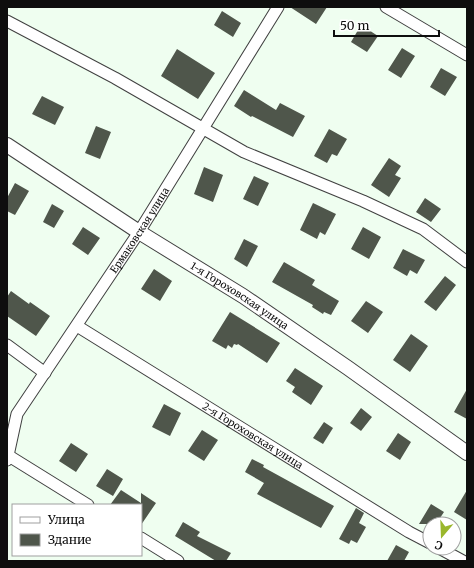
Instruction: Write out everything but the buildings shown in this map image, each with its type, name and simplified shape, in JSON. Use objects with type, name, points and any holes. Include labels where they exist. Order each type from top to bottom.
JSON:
[{"type":"street","name":"Ермаковская улица","points":[[8,458],[17,414],[139,232],[278,7]]},
{"type":"street","points":[[386,7],[467,55]]},
{"type":"street","points":[[7,21],[115,78],[244,152],[363,201],[423,229],[467,262]]},
{"type":"street","name":"1-я Гороховская улица","points":[[7,145],[139,232],[243,296],[354,372],[467,453]]},
{"type":"street","name":"2-я Гороховская улица","points":[[77,326],[422,539]]},
{"type":"street","points":[[7,345],[45,373]]},
{"type":"street","points":[[8,458],[86,504]]},
{"type":"street","points":[[142,539],[178,561]]},
{"type":"street","points":[[454,556],[463,561]]}]
